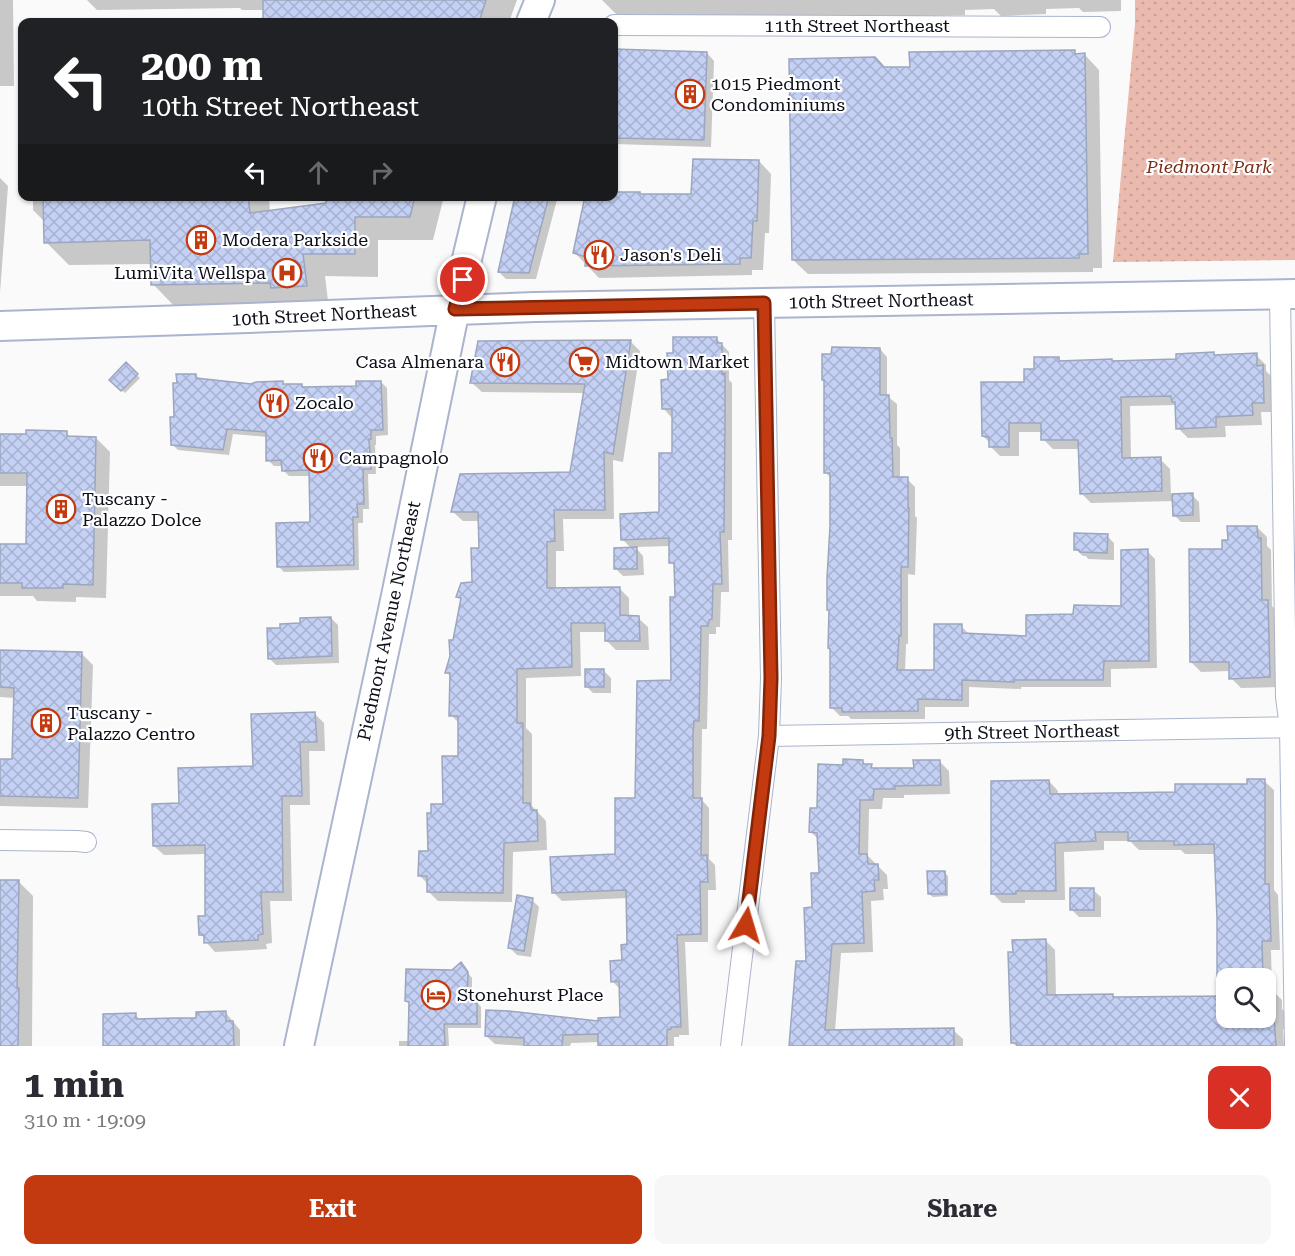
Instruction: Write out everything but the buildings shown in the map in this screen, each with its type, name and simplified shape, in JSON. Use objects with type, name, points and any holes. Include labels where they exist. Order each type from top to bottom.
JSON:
[{"type":"main road","points":[[533,18],[540,0]]},
{"type":"main road","name":"Piedmont Avenue Northeast","points":[[299,1046],[455,309],[481,201]]},
{"type":"main road","name":"10th Street Northeast","points":[[0,326],[237,319],[455,309],[1288,295]]},
{"type":"street","name":"11th Street Northeast","points":[[618,25],[1100,27]]},
{"type":"street","points":[[1288,295],[1286,697],[1293,727],[1295,1046]]},
{"type":"street","points":[[731,1046],[769,736],[771,678],[764,303]]},
{"type":"street","name":"9th Street Northeast","points":[[769,736],[1293,727]]},
{"type":"street","points":[[0,840],[86,842]]},
{"type":"green space","name":"Piedmont Park","points":[[1135,0],[1295,0],[1295,260],[1113,262],[1135,24]]},
{"type":"place","name":"1015 Piedmont Condominiums","points":[[690,94]]},
{"type":"place","name":"Modera Parkside","points":[[201,240]]},
{"type":"place","name":"Jason's Deli","points":[[599,255]]},
{"type":"place","name":"LumiVita Wellspa","points":[[287,273]]},
{"type":"place","name":"Casa Almenara","points":[[505,362]]},
{"type":"place","name":"Midtown Market","points":[[584,362]]},
{"type":"place","name":"Zocalo","points":[[274,403]]},
{"type":"place","name":"Campagnolo","points":[[318,458]]},
{"type":"place","name":"Tuscany - Palazzo Dolce","points":[[61,509]]},
{"type":"place","name":"Tuscany - Palazzo Centro","points":[[46,723]]},
{"type":"place","name":"Stonehurst Place","points":[[436,995]]},
{"type":"route","points":[[463,280],[455,309],[764,303],[771,678],[769,736],[746,925]]}]
